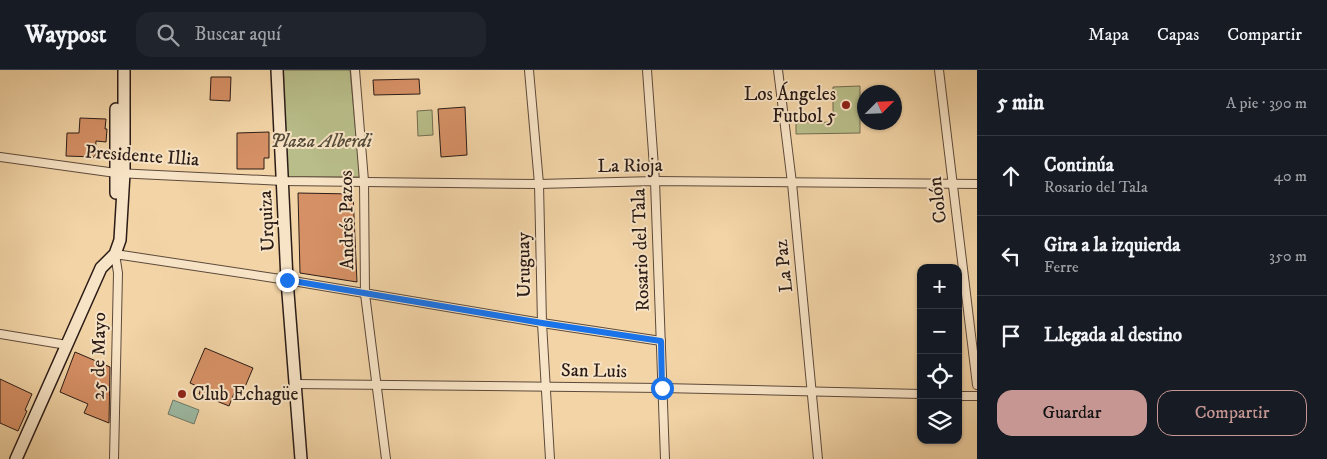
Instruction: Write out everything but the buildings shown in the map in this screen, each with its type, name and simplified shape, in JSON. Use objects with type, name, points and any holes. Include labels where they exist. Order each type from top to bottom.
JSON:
[{"type":"street","name":"25 de Mayo","points":[[116,70],[120,173]]},
{"type":"street","name":"25 de Mayo","points":[[114,459],[118,273],[114,254],[120,173],[124,70]]},
{"type":"street","name":"Urquiza","points":[[277,70],[287,280],[301,459]]},
{"type":"street","name":"Andrés Pazos","points":[[355,70],[364,181],[365,294],[386,459]]},
{"type":"street","name":"Uruguay","points":[[529,70],[539,184],[542,323],[550,459]]},
{"type":"street","name":"Rosario del Tala","points":[[647,70],[655,181],[665,459]]},
{"type":"street","name":"La Paz","points":[[778,70],[792,183],[818,459]]},
{"type":"street","name":"Colón","points":[[939,70],[977,385]]},
{"type":"street","name":"Presidente Illia","points":[[0,157],[120,173],[283,181]]},
{"type":"street","name":"La Rioja","points":[[283,181],[539,184],[655,181],[977,184]]},
{"type":"street","points":[[16,459],[101,268],[114,254],[661,341]]},
{"type":"street","points":[[0,334],[67,345]]},
{"type":"street","name":"San Luis","points":[[296,384],[546,386],[917,394]]},
{"type":"street","points":[[962,396],[977,396]]},
{"type":"green space","name":"Plaza Alberdi","points":[[281,70],[350,70],[360,177],[288,177]]},
{"type":"green space","name":"Los Ángeles Futbol 5","points":[[857,86],[857,130],[860,130],[860,133],[796,134],[796,123],[833,122],[833,87]]},
{"type":"green space","points":[[432,110],[433,135],[418,136],[417,111]]},
{"type":"shaded area","points":[[173,400],[199,410],[194,424],[168,414]]},
{"type":"place","name":"Los Ángeles Futbol 5","points":[[846,105]]},
{"type":"place","name":"Club Echagüe","points":[[182,394]]},
{"type":"route","points":[[287,280],[661,341],[662,388]]}]
